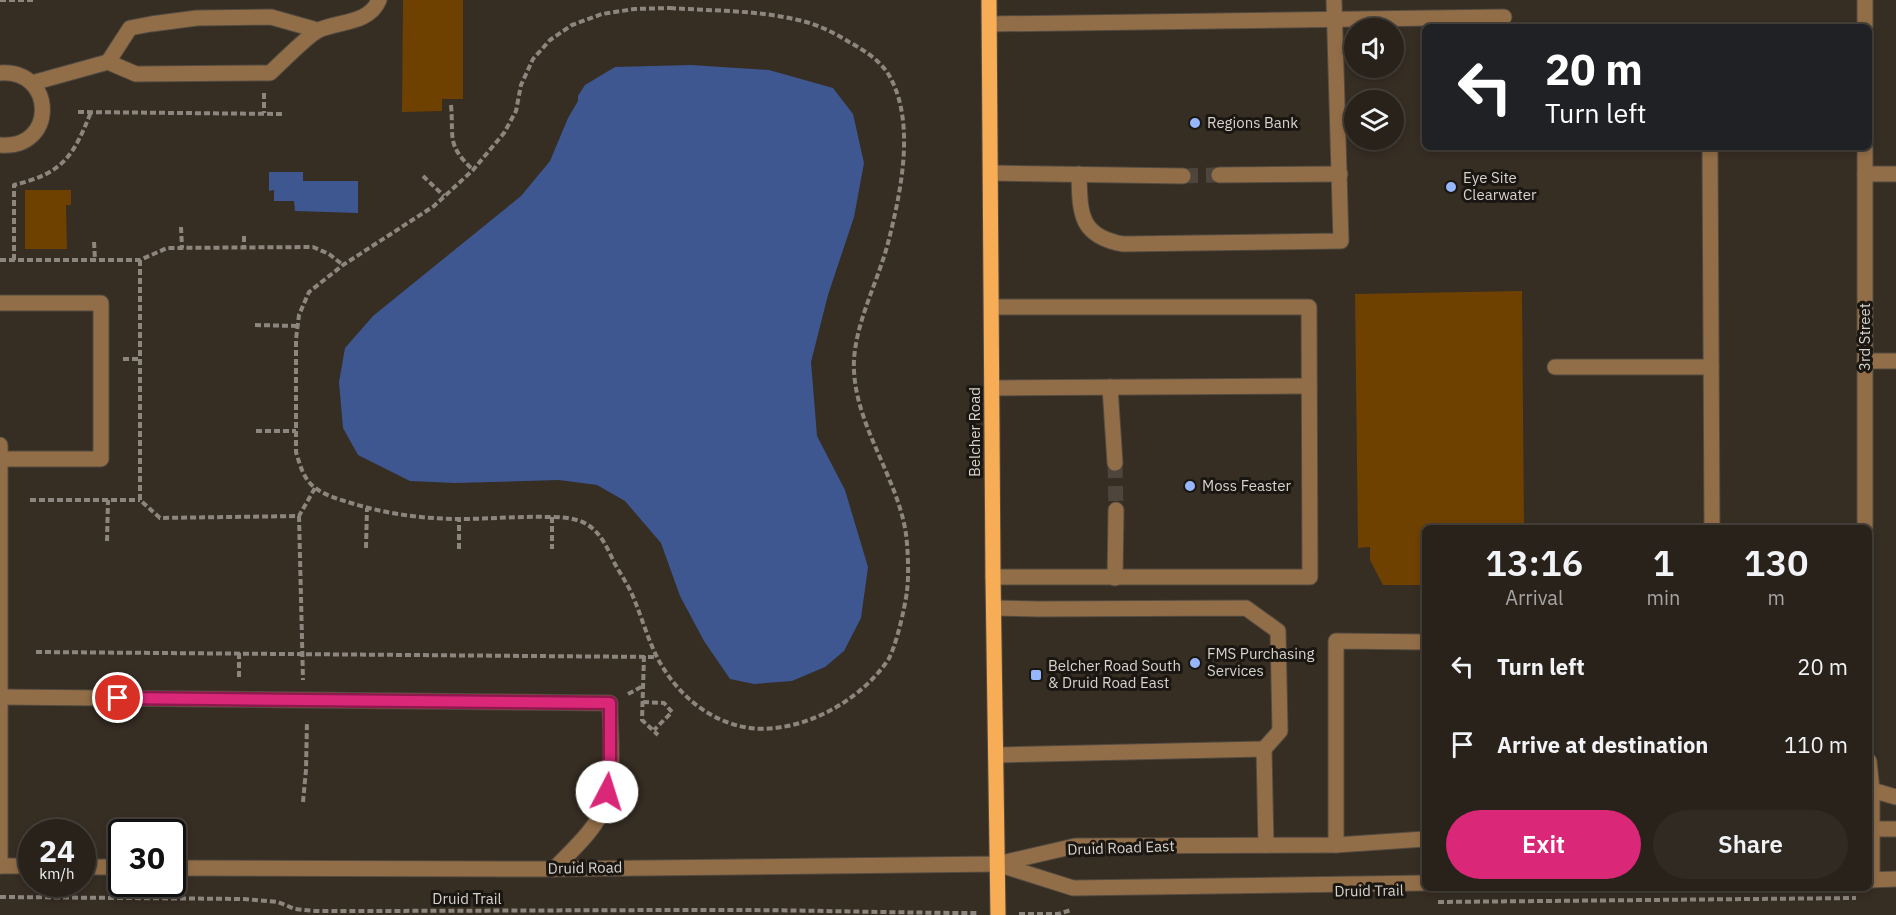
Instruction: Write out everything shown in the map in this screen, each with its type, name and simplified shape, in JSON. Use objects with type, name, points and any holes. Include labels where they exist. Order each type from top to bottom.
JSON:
[{"type":"main road","name":"Belcher Road","points":[[989,0],[998,915]]},
{"type":"street","points":[[32,83],[108,62],[136,74],[270,73],[317,30],[356,20],[376,8],[379,0]]},
{"type":"street","points":[[1079,174],[1080,201],[1085,223],[1095,234],[1108,241],[1123,244],[1341,241],[1334,0]]},
{"type":"street","points":[[1864,0],[1864,24]]},
{"type":"street","points":[[108,62],[130,28],[152,24],[197,18],[272,17],[317,30]]},
{"type":"street","points":[[990,24],[1504,17]]},
{"type":"street","points":[[0,73],[10,72],[32,83],[43,104],[43,116],[31,137],[20,143],[0,145]]},
{"type":"street","points":[[1710,150],[1712,525]]},
{"type":"street","name":"3rd Street","points":[[1865,150],[1865,525]]},
{"type":"street","points":[[991,173],[1183,176]]},
{"type":"street","points":[[1219,175],[1340,174]]},
{"type":"street","points":[[1865,174],[1896,174]]},
{"type":"street","points":[[0,303],[101,303],[101,459],[0,459]]},
{"type":"street","points":[[992,307],[1308,307],[1310,577],[993,577]]},
{"type":"street","points":[[1865,361],[1896,361]]},
{"type":"street","points":[[1555,367],[1711,367]]},
{"type":"street","points":[[993,388],[1308,386]]},
{"type":"street","points":[[1110,387],[1115,463]]},
{"type":"street","points":[[0,445],[0,866],[18,866]]},
{"type":"street","points":[[1115,578],[1116,510]]},
{"type":"street","points":[[994,608],[1246,608],[1278,631],[1280,731],[1263,749],[1266,846]]},
{"type":"street","points":[[1336,844],[1336,641],[1422,642]]},
{"type":"street","points":[[0,697],[610,703],[610,778],[605,806],[590,830],[554,869]]},
{"type":"street","points":[[996,755],[1263,749]]},
{"type":"street","points":[[1872,789],[1896,797]]},
{"type":"street","points":[[1872,829],[1896,829]]},
{"type":"street","name":"Druid Road East","points":[[997,864],[1074,846],[1266,846],[1422,839]]},
{"type":"street","points":[[997,864],[1073,888],[1422,883]]},
{"type":"street","name":"Druid Road","points":[[186,868],[554,869],[997,864]]},
{"type":"street","points":[[1872,880],[1896,879]]},
{"type":"path","points":[[0,0],[33,0]]},
{"type":"path","points":[[670,8],[764,14],[798,20],[828,29],[863,50],[885,68],[904,117],[901,178],[895,218],[884,259],[859,332],[854,358],[855,383],[865,418],[892,486],[906,533],[907,590],[889,658],[867,684],[835,708],[801,723],[766,730],[741,727],[719,720],[691,702],[670,679],[657,657],[630,591],[601,537],[586,523],[552,517],[459,519],[419,517],[367,508],[330,496],[315,488],[307,479],[296,452],[296,431],[299,315],[309,292],[343,265],[434,206],[444,196],[473,170],[504,133],[516,111],[521,85],[533,59],[550,40],[572,25],[602,14],[634,9],[670,8]]},
{"type":"path","points":[[451,105],[452,146],[473,170]]},
{"type":"path","points":[[78,112],[264,112],[283,114]]},
{"type":"path","points":[[14,260],[14,185],[37,179],[58,167],[74,149],[92,112]]},
{"type":"path","points":[[423,176],[444,196]]},
{"type":"path","points":[[182,227],[182,248]]},
{"type":"path","points":[[244,236],[244,247]]},
{"type":"path","points":[[94,242],[95,260]]},
{"type":"path","points":[[0,260],[140,260],[167,248],[313,247],[329,254],[343,265]]},
{"type":"path","points":[[140,260],[138,359],[140,500]]},
{"type":"path","points":[[255,325],[298,326]]},
{"type":"path","points":[[256,431],[296,431]]},
{"type":"path","points":[[303,681],[299,516],[315,488]]},
{"type":"path","points":[[30,500],[140,500],[160,518],[299,516]]},
{"type":"path","points":[[107,541],[108,500]]},
{"type":"path","points":[[366,548],[367,508]]},
{"type":"path","points":[[552,517],[552,549]]},
{"type":"path","points":[[459,519],[459,549]]},
{"type":"path","points":[[36,652],[657,657]]},
{"type":"path","points":[[239,653],[239,681]]},
{"type":"path","points":[[644,656],[642,720],[658,735]]},
{"type":"path","points":[[643,702],[664,703],[672,712],[654,731]]},
{"type":"path","points":[[303,802],[308,714]]},
{"type":"path","name":"Druid Trail","points":[[0,897],[244,898],[278,902],[295,909],[315,911],[739,910],[936,913]]},
{"type":"path","points":[[1428,902],[1860,898]]},
{"type":"path","points":[[1058,914],[1078,908]]},
{"type":"shaded area","points":[[403,0],[463,0],[463,99],[442,99],[442,111],[402,112]]},
{"type":"shaded area","points":[[25,190],[71,190],[71,205],[66,205],[67,249],[25,249]]},
{"type":"shaded area","points":[[1522,291],[1524,525],[1422,525],[1422,585],[1383,585],[1370,560],[1370,547],[1358,548],[1355,294]]},
{"type":"water","points":[[691,65],[769,70],[833,88],[853,114],[864,163],[854,217],[828,295],[811,362],[817,436],[845,490],[868,567],[861,618],[844,651],[825,667],[792,681],[754,684],[730,679],[704,641],[680,596],[661,543],[625,501],[597,485],[559,480],[455,483],[410,481],[358,455],[343,428],[339,382],[345,348],[373,316],[521,196],[550,161],[585,85],[615,67]]},
{"type":"water","points":[[269,172],[303,172],[303,181],[358,181],[358,213],[295,211],[294,201],[274,201],[274,190],[269,191]]},
{"type":"tunnel","points":[[1183,176],[1219,175]]},
{"type":"tunnel","points":[[1115,463],[1116,510]]},
{"type":"place","name":"Regions Bank","points":[[1195,123]]},
{"type":"place","name":"Eye Site Clearwater","points":[[1451,187]]},
{"type":"place","name":"Moss Feaster","points":[[1190,486]]},
{"type":"place","name":"FMS Purchasing Services","points":[[1195,663]]},
{"type":"place","name":"Belcher Road South & Druid Road East","points":[[1036,675]]},
{"type":"route","points":[[118,698],[610,703],[610,778],[607,792]]}]
